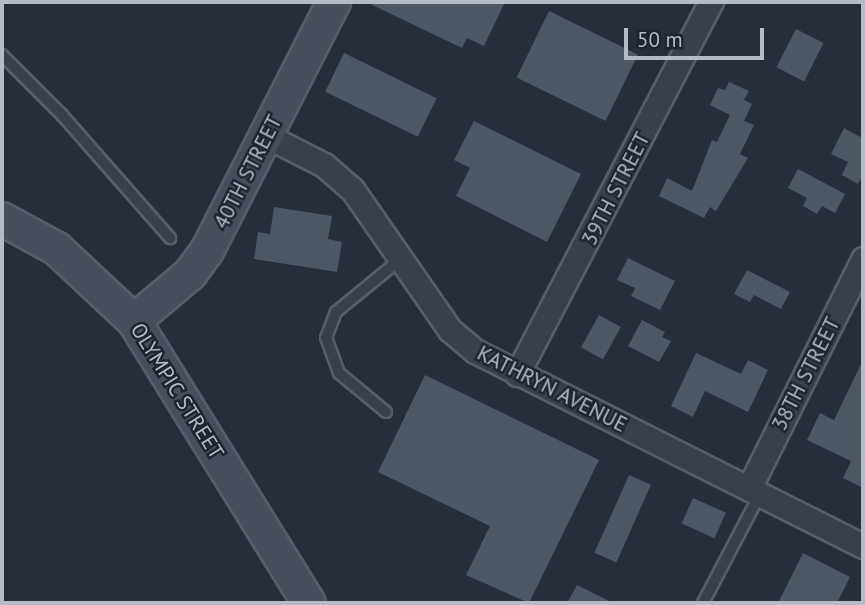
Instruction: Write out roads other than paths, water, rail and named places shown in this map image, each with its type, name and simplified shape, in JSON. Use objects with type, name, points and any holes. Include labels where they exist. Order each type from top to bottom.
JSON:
[{"type":"main road","name":"40TH STREET","points":[[134,321],[190,274],[207,251],[334,2]]},
{"type":"main road","name":"OLYMPIC STREET","points":[[2,219],[57,249],[134,321],[309,603]]},
{"type":"street","name":"39TH STREET","points":[[517,374],[711,2]]},
{"type":"street","name":"KATHRYN AVENUE","points":[[267,136],[324,165],[352,189],[450,330],[475,351],[863,546]]},
{"type":"street","name":"38TH STREET","points":[[754,491],[863,259]]},
{"type":"lane","points":[[2,55],[62,115],[170,238]]},
{"type":"lane","points":[[386,412],[339,373],[326,338],[336,312],[402,258]]},
{"type":"lane","points":[[703,603],[754,491]]}]
